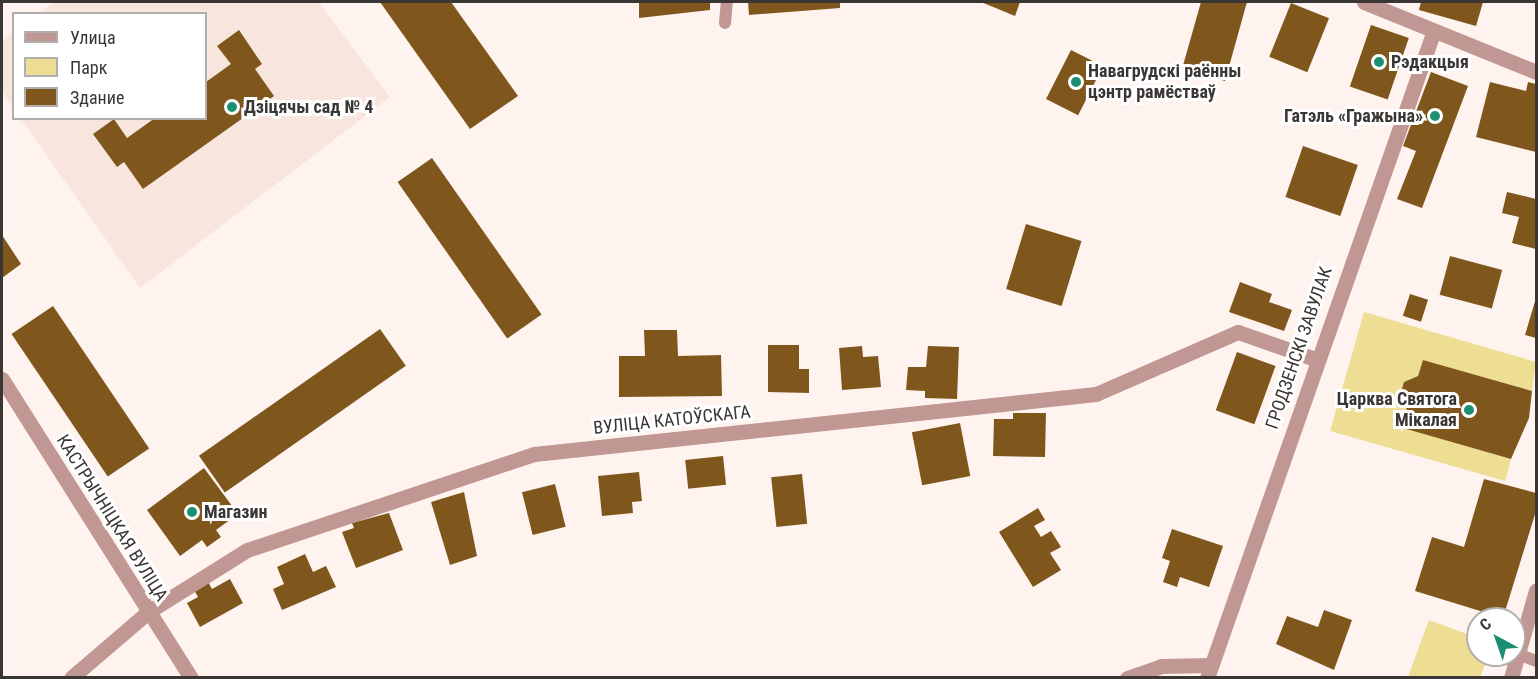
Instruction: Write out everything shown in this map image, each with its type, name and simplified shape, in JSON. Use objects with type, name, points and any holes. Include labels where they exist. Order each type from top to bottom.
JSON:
[{"type":"street","points":[[1364,2],[1433,33],[1536,72]]},
{"type":"street","name":"ГРОДЗЕНСКІ ЗАВУЛАК","points":[[1209,671],[1315,359],[1433,33]]},
{"type":"street","name":"ВУЛІЦА КАТОЎСКАГА","points":[[72,678],[148,612],[247,550],[534,454],[1096,394],[1238,332],[1315,359]]},
{"type":"street","name":"КАСТРЫЧНІЦКАЯ ВУЛІЦА","points":[[2,379],[191,678]]},
{"type":"street","points":[[1526,626],[1536,590]]},
{"type":"street","points":[[1127,678],[1161,666],[1209,671]]},
{"type":"lane","points":[[725,23],[727,2]]},
{"type":"shaded area","points":[[56,2],[319,2],[390,97],[140,288],[22,120],[207,120],[207,12],[41,12]]},
{"type":"shaded area","points":[[12,33],[12,106],[2,91],[2,40]]},
{"type":"green space","points":[[1364,312],[1536,362],[1532,391],[1423,360],[1418,376],[1404,382],[1399,397],[1408,411],[1404,428],[1511,459],[1505,481],[1330,431]]},
{"type":"green space","points":[[1429,620],[1466,634],[1466,667],[1484,667],[1480,677],[1408,677]]},
{"type":"building","points":[[380,2],[451,2],[518,96],[470,129]]},
{"type":"building","points":[[639,2],[710,2],[710,10],[639,18]]},
{"type":"building","points":[[748,2],[840,2],[840,8],[749,15]]},
{"type":"building","points":[[981,2],[1020,2],[1015,16]]},
{"type":"building","points":[[1201,2],[1247,2],[1225,81],[1182,69]]},
{"type":"building","points":[[1421,2],[1483,2],[1476,26],[1419,10]]},
{"type":"building","points":[[1291,3],[1329,18],[1307,72],[1269,57]]},
{"type":"building","name":"Рэдакцыя","points":[[1371,25],[1409,38],[1388,99],[1350,86]]},
{"type":"building","name":"Дзіцячы сад № 4","points":[[239,30],[262,64],[255,69],[274,96],[143,189],[124,162],[117,167],[93,134],[113,120],[127,138],[152,120],[207,120],[207,81],[231,64],[217,46]]},
{"type":"building","name":"Навагрудскі раённы цэнтр рамёстваў","points":[[1071,50],[1103,66],[1078,115],[1046,99]]},
{"type":"building","name":"Гатэль «Гражына»","points":[[1431,72],[1468,86],[1422,208],[1397,199],[1416,151],[1403,146]]},
{"type":"building","points":[[1490,82],[1526,91],[1528,82],[1536,84],[1536,152],[1476,137]]},
{"type":"building","points":[[1303,146],[1358,165],[1340,216],[1285,197]]},
{"type":"building","points":[[432,158],[542,314],[507,339],[398,182]]},
{"type":"building","points":[[1507,192],[1536,199],[1536,249],[1512,243],[1519,217],[1502,213]]},
{"type":"building","points":[[1026,224],[1081,241],[1062,306],[1006,289]]},
{"type":"building","points":[[2,235],[21,264],[2,278]]},
{"type":"building","points":[[1450,256],[1502,270],[1492,309],[1440,295]]},
{"type":"building","points":[[1240,282],[1272,294],[1269,302],[1292,310],[1284,331],[1229,312]]},
{"type":"building","points":[[1410,294],[1428,300],[1421,322],[1403,316]]},
{"type":"building","points":[[1536,298],[1536,338],[1525,335]]},
{"type":"building","points":[[53,306],[149,449],[108,477],[12,334]]},
{"type":"building","points":[[380,329],[406,366],[225,493],[199,456]]},
{"type":"building","points":[[644,330],[677,330],[678,356],[721,355],[722,396],[619,397],[619,356],[645,356]]},
{"type":"building","points":[[768,345],[799,345],[799,369],[809,369],[809,393],[768,392]]},
{"type":"building","points":[[862,346],[863,357],[878,356],[881,387],[842,390],[839,348]]},
{"type":"building","points":[[928,346],[959,347],[957,399],[925,398],[925,391],[906,390],[908,367],[926,367]]},
{"type":"building","points":[[1237,352],[1276,366],[1254,424],[1216,410]]},
{"type":"building","name":"Царква Святога Мікалая","points":[[1423,360],[1532,391],[1529,418],[1511,459],[1403,428],[1408,411],[1399,398],[1404,382],[1418,376]]},
{"type":"building","points":[[1013,413],[1046,413],[1045,457],[993,456],[994,419],[1013,419]]},
{"type":"building","points":[[960,423],[970,476],[922,485],[912,432]]},
{"type":"building","points":[[723,456],[726,485],[688,489],[685,460]]},
{"type":"building","name":"Магазин","points":[[204,468],[238,514],[216,530],[221,537],[207,547],[202,540],[180,556],[147,510]]},
{"type":"building","points":[[639,472],[642,501],[632,502],[633,513],[602,516],[598,476]]},
{"type":"building","points":[[802,474],[807,524],[776,527],[771,477]]},
{"type":"building","points":[[1484,479],[1536,493],[1536,511],[1506,607],[1467,607],[1415,591],[1432,537],[1464,547]]},
{"type":"building","points":[[555,484],[566,527],[533,535],[522,492]]},
{"type":"building","points":[[464,492],[477,556],[450,565],[431,502]]},
{"type":"building","points":[[1038,508],[1045,520],[1034,526],[1041,537],[1051,531],[1061,547],[1050,553],[1061,570],[1033,587],[999,532]]},
{"type":"building","points":[[389,513],[403,550],[356,568],[342,532],[354,528],[352,523]]},
{"type":"building","points":[[1172,529],[1223,546],[1209,587],[1180,577],[1177,587],[1163,582],[1170,561],[1162,558]]},
{"type":"building","points":[[305,554],[313,572],[326,566],[336,587],[282,610],[273,589],[284,584],[277,567]]},
{"type":"building","points":[[230,579],[243,603],[200,627],[187,603],[198,597],[193,588],[207,580],[212,589]]},
{"type":"building","points":[[1324,610],[1352,620],[1334,670],[1276,644],[1287,616],[1318,627]]},
{"type":"place","name":"Рэдакцыя","points":[[1379,62]]},
{"type":"place","name":"Навагрудскі раённы цэнтр рамёстваў","points":[[1076,82]]},
{"type":"place","name":"Дзіцячы сад № 4","points":[[232,107]]},
{"type":"place","name":"Гатэль «Гражына»","points":[[1435,116]]},
{"type":"place","name":"Царква Святога Мікалая","points":[[1469,410]]},
{"type":"place","name":"Магазин","points":[[192,512]]}]
